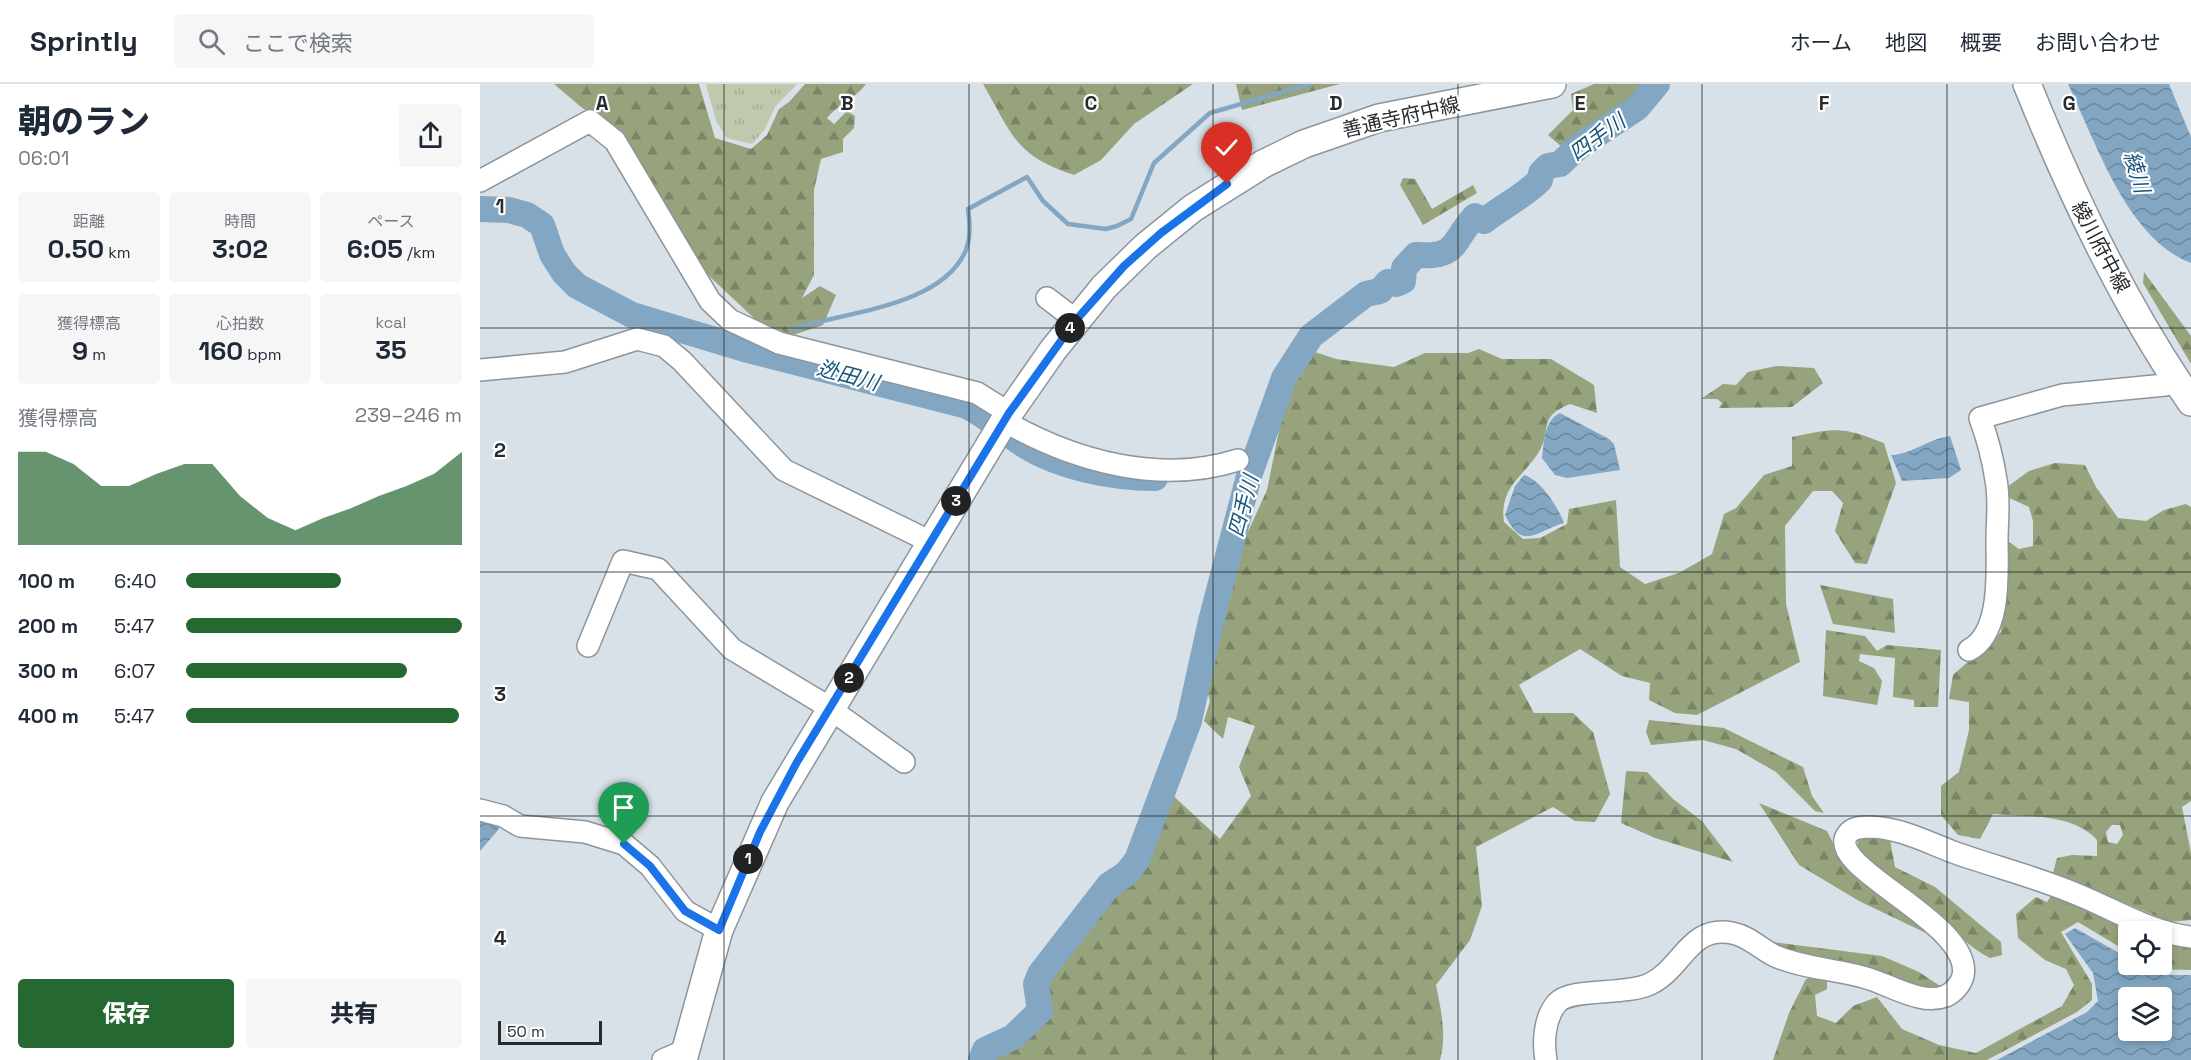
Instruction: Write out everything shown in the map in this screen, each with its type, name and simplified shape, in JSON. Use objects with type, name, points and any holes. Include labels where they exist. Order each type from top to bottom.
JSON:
[{"type":"main road","name":"善通寺府中線","points":[[677,1057],[719,930],[775,802],[1003,423],[1076,320],[1124,266],[1161,233],[1227,184],[1304,144],[1379,118],[1552,84]]},
{"type":"main road","name":"綾川府中線","points":[[2027,84],[2068,184],[2105,257],[2184,392]]},
{"type":"street","points":[[480,181],[590,121],[615,141],[710,301],[730,320],[779,343],[977,393],[1003,423],[1039,441],[1103,463],[1173,471],[1214,467],[1238,460]]},
{"type":"street","points":[[1047,298],[1076,320]]},
{"type":"street","points":[[480,370],[565,362],[637,339],[664,346],[682,361],[784,470],[931,542]]},
{"type":"street","points":[[1969,650],[1984,638],[1992,614],[1997,581],[2000,511],[1996,479],[1980,418],[2062,395],[2164,385],[2184,392]]},
{"type":"street","points":[[588,646],[623,561],[658,569],[732,649],[830,708],[904,762]]},
{"type":"street","points":[[480,810],[503,816],[520,826],[585,832],[624,844],[650,866],[685,911],[719,930]]},
{"type":"street","points":[[1546,1060],[1545,1034],[1557,1003],[1567,996],[1619,993],[1650,984],[1676,964],[1695,940],[1707,933],[1735,934],[1749,939],[1772,955],[1798,964],[1867,978],[1920,997],[1946,996],[1956,989],[1962,980],[1964,969],[1954,946],[1940,928],[1860,867],[1846,853],[1844,843],[1846,835],[1856,828],[1881,828],[1927,840],[2078,895],[2170,935],[2191,938]]},
{"type":"green space","points":[[554,84],[699,84],[715,138],[751,149],[767,135],[779,109],[789,102],[805,84],[866,84],[827,118],[834,124],[847,111],[855,116],[854,128],[843,139],[843,152],[821,159],[814,190],[814,275],[802,298],[820,286],[836,295],[823,325],[793,335],[758,322],[708,275],[616,130],[581,107]]},
{"type":"green space","points":[[706,84],[797,84],[775,107],[765,129],[752,144],[727,138],[716,121]]},
{"type":"green space","points":[[983,84],[1193,84],[1134,124],[1101,160],[1074,175],[1039,160],[1017,141]]},
{"type":"green space","points":[[1236,84],[1340,84],[1242,110]]},
{"type":"green space","points":[[1594,84],[1646,84],[1625,104],[1563,148],[1548,135],[1573,110],[1571,94]]},
{"type":"green space","points":[[1403,178],[1415,179],[1432,209],[1473,185],[1477,193],[1423,225],[1400,185]]},
{"type":"green space","points":[[2144,272],[2191,336],[2191,364],[2143,283]]},
{"type":"green space","points":[[1479,349],[1502,359],[1551,359],[1594,385],[1597,413],[1570,404],[1552,414],[1537,455],[1508,492],[1503,511],[1504,522],[1523,539],[1540,538],[1567,524],[1569,509],[1616,500],[1620,567],[1645,584],[1679,573],[1712,554],[1724,514],[1736,508],[1764,475],[1792,466],[1792,437],[1838,430],[1884,443],[1896,483],[1867,564],[1855,563],[1835,531],[1843,503],[1832,491],[1813,491],[1785,526],[1786,604],[1800,662],[1697,715],[1675,713],[1649,700],[1650,683],[1622,676],[1580,649],[1519,685],[1534,713],[1573,713],[1593,732],[1610,794],[1595,822],[1575,821],[1553,807],[1476,847],[1482,906],[1470,940],[1436,985],[1443,1032],[1440,1060],[986,1060],[1016,1044],[1048,1012],[1043,982],[1114,889],[1132,878],[1160,827],[1167,790],[1220,839],[1251,796],[1239,767],[1255,726],[1228,717],[1223,739],[1204,721],[1210,701],[1206,686],[1246,536],[1267,490],[1289,381],[1309,350],[1336,359],[1394,367],[1425,353],[1468,353]]},
{"type":"green space","points":[[1776,366],[1814,368],[1823,383],[1792,407],[1719,408],[1722,403],[1717,399],[1701,399],[1723,384],[1736,385],[1748,372]]},
{"type":"green space","points":[[2055,463],[2085,465],[2096,487],[2118,518],[2146,521],[2164,510],[2186,504],[2191,507],[2191,801],[2182,807],[2191,853],[2191,920],[2168,921],[2053,873],[2057,858],[2072,855],[2097,856],[2097,840],[2087,831],[2075,825],[2035,816],[1993,814],[1980,839],[1958,835],[1941,815],[1941,786],[1959,772],[1969,730],[1969,702],[1949,699],[1953,675],[2001,632],[2005,534],[2009,542],[2019,549],[2033,546],[2033,521],[2029,507],[2007,497],[2007,487],[2029,471]],"holes":[[[2112,825],[2120,825],[2123,835],[2117,844],[2108,842],[2106,832]]]},
{"type":"green space","points":[[1820,585],[1893,599],[1895,633],[1833,624]]},
{"type":"green space","points":[[1826,630],[1865,636],[1877,651],[1887,645],[1941,650],[1938,707],[1914,707],[1914,700],[1893,697],[1895,658],[1860,654],[1859,661],[1874,668],[1882,681],[1877,705],[1823,696]]},
{"type":"green space","points":[[1649,720],[1724,728],[1803,767],[1812,796],[1824,813],[1815,811],[1776,772],[1736,749],[1703,740],[1651,745],[1646,732]]},
{"type":"green space","points":[[1626,771],[1647,772],[1673,799],[1702,821],[1733,862],[1655,838],[1621,823]]},
{"type":"green space","points":[[1759,803],[1827,831],[1844,864],[1943,941],[1951,956],[1928,934],[1859,901],[1799,865]]},
{"type":"green space","points":[[1869,833],[1890,840],[1895,867],[1935,887],[2001,942],[2002,955],[1990,958],[1975,949],[1857,849],[1858,838]]},
{"type":"green space","points":[[2051,896],[2073,901],[2118,921],[2118,946],[2078,922],[2061,932],[2092,984],[2092,1000],[2077,1012],[1987,1060],[1773,1060],[1789,1013],[1806,979],[1819,975],[1827,978],[1827,989],[1815,995],[1817,1016],[1836,1023],[1853,1006],[1877,997],[1902,1029],[1939,1045],[1976,1053],[2062,1006],[2074,985],[2066,969],[2045,960],[2018,938],[2016,914],[2036,897],[2047,902]]},
{"type":"green space","points":[[1765,941],[1882,956],[1919,972],[1943,988],[1920,991],[1787,954]]},
{"type":"green space","points":[[2172,942],[2191,943],[2191,970],[2172,970]]},
{"type":"water","name":"綾川","points":[[2068,84],[2169,84],[2191,137],[2191,263],[2168,251],[2131,211],[2102,160]]},
{"type":"water","points":[[1560,413],[1609,439],[1614,444],[1620,470],[1567,478],[1555,475],[1542,458],[1548,426]]},
{"type":"water","points":[[1950,436],[1961,470],[1949,478],[1902,481],[1891,455]]},
{"type":"water","points":[[1524,475],[1543,488],[1558,509],[1564,523],[1531,536],[1518,533],[1512,526],[1505,515],[1515,486]]},
{"type":"water","points":[[480,814],[501,821],[498,830],[480,851]]},
{"type":"water","points":[[2075,928],[2118,952],[2118,975],[2191,975],[2191,1060],[1997,1060],[2087,1012],[2098,1001],[2093,973],[2065,934]]},
{"type":"waterway","points":[[792,329],[890,305],[936,284],[954,269],[966,250],[970,230],[968,209],[1027,177],[1043,201],[1068,224],[1106,229],[1117,226],[1131,219],[1154,163],[1210,113],[1310,84]]},
{"type":"waterway","name":"四手川","points":[[981,1060],[985,1050],[1013,1037],[1040,1011],[1036,984],[1040,974],[1109,885],[1126,874],[1137,860],[1189,721],[1211,621],[1249,476],[1284,378],[1311,336],[1366,294],[1380,291],[1388,282],[1396,284],[1403,281],[1404,268],[1416,255],[1440,254],[1447,251],[1475,216],[1484,221],[1534,186],[1548,166],[1560,164],[1578,147],[1637,108],[1657,84]]},
{"type":"waterway","name":"迯田川","points":[[480,209],[509,210],[527,215],[542,225],[552,254],[564,273],[577,286],[632,315],[748,350],[967,406],[1021,443],[1068,465],[1121,476],[1155,478]]},
{"type":"route","points":[[624,844],[650,866],[685,911],[719,930],[760,832],[797,762],[1009,413],[1053,350],[1104,287],[1161,233],[1227,184]]}]
